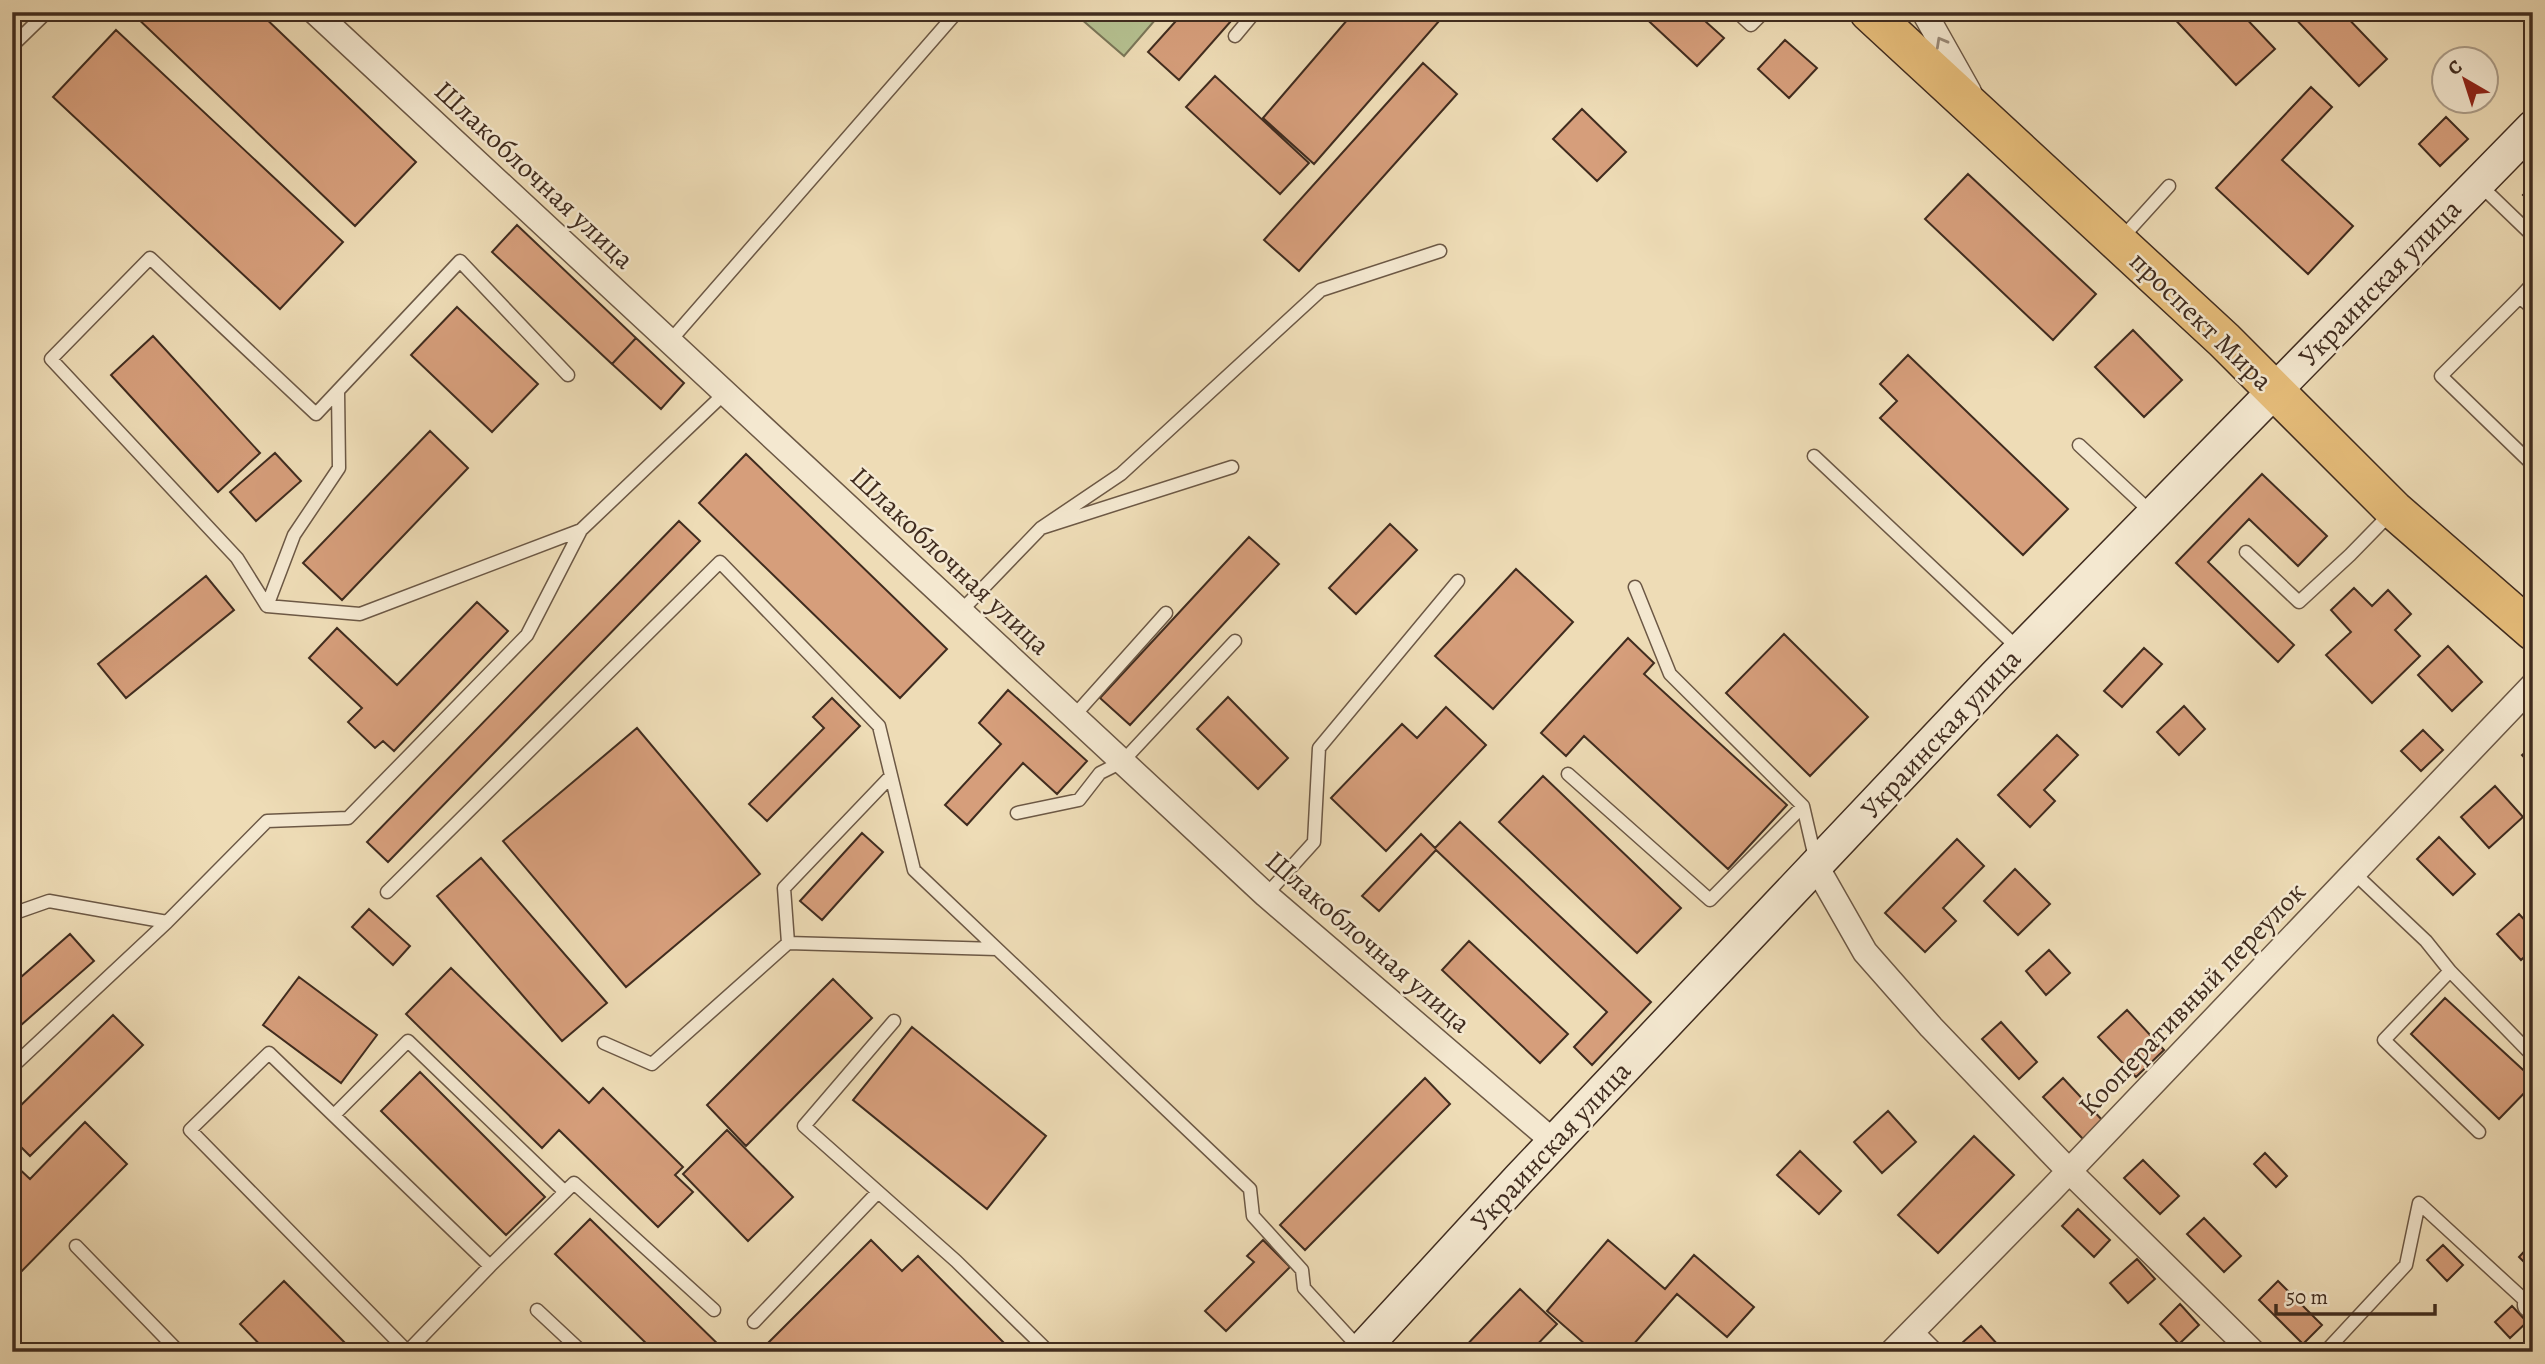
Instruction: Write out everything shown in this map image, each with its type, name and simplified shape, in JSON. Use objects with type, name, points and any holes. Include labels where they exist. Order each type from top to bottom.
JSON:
[{"type":"main road","name":"проспект Мира","points":[[1868,12],[2118,242],[2275,391],[2394,510],[2533,631]]},
{"type":"main road","name":"Украинская улица","points":[[1361,1351],[1554,1142],[2020,650],[2533,127]]},
{"type":"street","name":"Шлакоблочная улица","points":[[315,12],[1266,895],[1554,1142]]},
{"type":"street","points":[[1924,12],[1981,114]]},
{"type":"street","name":"Кооперативный переулок","points":[[1892,1352],[2069,1171],[2533,685]]},
{"type":"street","points":[[1816,866],[1865,953],[1931,1027],[2069,1171],[2253,1352]]},
{"type":"street","points":[[1911,1333],[1930,1352]]},
{"type":"lane","points":[[12,46],[47,12]]},
{"type":"lane","points":[[670,341],[957,12]]},
{"type":"lane","points":[[1235,36],[1255,12]]},
{"type":"lane","points":[[1737,12],[1751,25],[1763,12]]},
{"type":"lane","points":[[2477,183],[2533,236]]},
{"type":"lane","points":[[2118,242],[2169,186]]},
{"type":"lane","points":[[961,611],[1041,528],[1121,474],[1321,290],[1440,251]]},
{"type":"lane","points":[[267,607],[237,558],[51,359],[150,258],[316,414],[460,261],[568,374]]},
{"type":"lane","points":[[2533,283],[2441,376],[2533,465]]},
{"type":"lane","points":[[2520,297],[2533,309]]},
{"type":"lane","points":[[267,607],[294,535],[339,468],[338,391]]},
{"type":"lane","points":[[12,1067],[167,922],[267,821],[348,818],[527,635],[581,530],[726,392]]},
{"type":"lane","points":[[2079,445],[2153,515]]},
{"type":"lane","points":[[1814,456],[2020,650]]},
{"type":"lane","points":[[1041,528],[1232,467]]},
{"type":"lane","points":[[2246,552],[2299,602],[2394,510]]},
{"type":"lane","points":[[267,607],[360,614],[581,530]]},
{"type":"lane","points":[[387,892],[720,562],[879,726],[914,870],[1250,1189],[1252,1216],[1301,1270],[1304,1287],[1361,1351]]},
{"type":"lane","points":[[1266,895],[1314,842],[1319,748],[1458,581]]},
{"type":"lane","points":[[1635,587],[1670,674],[1802,806],[1816,866]]},
{"type":"lane","points":[[1073,717],[1166,613]]},
{"type":"lane","points":[[1017,813],[1079,800],[1100,773],[1122,762],[1235,641]]},
{"type":"lane","points":[[1567,774],[1710,900],[1802,806]]},
{"type":"lane","points":[[788,943],[783,888],[891,776]]},
{"type":"lane","points":[[2354,873],[2426,941],[2450,971],[2533,1056]]},
{"type":"lane","points":[[12,914],[49,901],[167,922]]},
{"type":"lane","points":[[604,1043],[652,1064],[788,943],[997,949]]},
{"type":"lane","points":[[2450,971],[2384,1040],[2479,1132]]},
{"type":"lane","points":[[894,1021],[804,1126],[956,1261],[1049,1352]]},
{"type":"lane","points":[[334,1115],[408,1041],[565,1192]]},
{"type":"lane","points":[[490,1266],[269,1053],[190,1130],[408,1352],[573,1184],[714,1310]]},
{"type":"lane","points":[[754,1322],[878,1192]]},
{"type":"lane","points":[[2325,1352],[2406,1265],[2418,1203],[2532,1303]]},
{"type":"lane","points":[[76,1246],[179,1352]]},
{"type":"lane","points":[[537,1310],[582,1352]]},
{"type":"green space","points":[[1073,12],[1162,12],[1124,56]]},
{"type":"building","points":[[259,12],[416,162],[355,226],[132,13]]},
{"type":"building","points":[[1184,12],[1239,12],[1179,80],[1148,52]]},
{"type":"building","points":[[1354,12],[1447,12],[1314,164],[1263,118]]},
{"type":"building","points":[[1639,12],[1695,12],[1724,38],[1697,66]]},
{"type":"building","points":[[2240,12],[2275,49],[2236,85],[2169,13]]},
{"type":"building","points":[[2289,12],[2342,12],[2387,59],[2359,86]]},
{"type":"building","points":[[116,30],[343,242],[280,309],[53,97]]},
{"type":"building","points":[[1785,40],[1817,68],[1789,98],[1758,69]]},
{"type":"building","points":[[1423,63],[1457,94],[1299,271],[1264,240]]},
{"type":"building","points":[[1215,76],[1309,163],[1280,194],[1186,107]]},
{"type":"building","points":[[2311,87],[2332,107],[2282,160],[2353,226],[2308,274],[2216,188]]},
{"type":"building","points":[[1582,109],[1626,152],[1597,181],[1553,139]]},
{"type":"building","points":[[2446,117],[2468,139],[2440,166],[2419,144]]},
{"type":"building","points":[[1968,174],[2096,294],[2053,340],[1925,219]]},
{"type":"building","points":[[2533,185],[2533,204],[2523,195]]},
{"type":"building","points":[[517,225],[636,338],[612,364],[492,252]]},
{"type":"building","points":[[457,307],[538,384],[492,432],[411,355]]},
{"type":"building","points":[[2133,330],[2182,380],[2144,417],[2095,367]]},
{"type":"building","points":[[153,336],[260,453],[218,492],[111,375]]},
{"type":"building","points":[[636,338],[684,383],[661,409],[612,364]]},
{"type":"building","points":[[1908,355],[2068,509],[2023,555],[1880,418],[1897,401],[1880,384]]},
{"type":"building","points":[[430,431],[468,468],[342,600],[303,563]]},
{"type":"building","points":[[275,453],[301,481],[256,521],[230,492]]},
{"type":"building","points":[[746,454],[947,649],[900,698],[699,503]]},
{"type":"building","points":[[2262,474],[2327,536],[2298,566],[2249,519],[2208,562],[2294,645],[2278,662],[2176,563]]},
{"type":"building","points":[[679,521],[700,541],[388,862],[367,842]]},
{"type":"building","points":[[1390,524],[1417,550],[1356,614],[1329,588]]},
{"type":"building","points":[[1249,537],[1279,564],[1130,725],[1100,698]]},
{"type":"building","points":[[1516,569],[1573,622],[1493,709],[1435,656]]},
{"type":"building","points":[[206,576],[234,610],[126,698],[98,664]]},
{"type":"building","points":[[2354,588],[2372,606],[2388,590],[2411,614],[2395,630],[2420,656],[2372,703],[2326,655],[2351,632],[2331,610]]},
{"type":"building","points":[[477,602],[508,631],[394,751],[383,741],[375,748],[348,722],[362,708],[309,658],[337,628],[397,685]]},
{"type":"building","points":[[1784,634],[1868,717],[1810,776],[1726,693]]},
{"type":"building","points":[[1628,638],[1654,663],[1644,674],[1787,805],[1728,869],[1584,736],[1566,756],[1541,733]]},
{"type":"building","points":[[2448,646],[2482,682],[2452,711],[2418,675]]},
{"type":"building","points":[[2144,648],[2162,664],[2122,707],[2104,691]]},
{"type":"building","points":[[1008,690],[1087,761],[1057,794],[1023,763],[967,825],[945,805],[1001,744],[979,723]]},
{"type":"building","points":[[1228,697],[1288,758],[1258,789],[1197,729]]},
{"type":"building","points":[[832,698],[860,726],[767,821],[749,804],[824,728],[813,717]]},
{"type":"building","points":[[2184,706],[2205,729],[2179,755],[2157,732]]},
{"type":"building","points":[[1446,707],[1486,745],[1386,851],[1331,798],[1402,724],[1417,738]]},
{"type":"building","points":[[637,728],[760,874],[626,987],[503,841]]},
{"type":"building","points":[[2423,730],[2443,750],[2421,771],[2401,751]]},
{"type":"building","points":[[2057,735],[2078,755],[2044,790],[2055,801],[2030,827],[1998,795]]},
{"type":"building","points":[[2533,746],[2533,767],[2522,755]]},
{"type":"building","points":[[1543,776],[1681,908],[1637,953],[1499,822]]},
{"type":"building","points":[[2495,786],[2523,817],[2489,848],[2461,817]]},
{"type":"building","points":[[1460,822],[1651,1002],[1592,1065],[1574,1047],[1607,1012],[1436,850],[1379,911],[1362,896],[1421,834],[1435,848]]},
{"type":"building","points":[[862,833],[883,852],[822,920],[800,901]]},
{"type":"building","points":[[2439,837],[2475,874],[2453,895],[2417,859]]},
{"type":"building","points":[[1957,839],[1984,866],[1943,908],[1956,921],[1925,952],[1885,913]]},
{"type":"building","points":[[481,858],[607,1003],[562,1041],[437,896]]},
{"type":"building","points":[[2015,869],[2050,904],[2018,935],[1984,901]]},
{"type":"building","points":[[369,909],[410,946],[393,965],[352,927]]},
{"type":"building","points":[[2519,914],[2533,929],[2533,949],[2521,960],[2497,934]]},
{"type":"building","points":[[70,934],[94,961],[12,1033],[12,985]]},
{"type":"building","points":[[1469,941],[1568,1034],[1540,1063],[1442,970]]},
{"type":"building","points":[[2049,950],[2070,973],[2046,995],[2026,971]]},
{"type":"building","points":[[451,968],[589,1103],[603,1088],[683,1167],[675,1175],[693,1192],[658,1227],[559,1130],[542,1148],[406,1014]]},
{"type":"building","points":[[299,977],[377,1035],[341,1083],[263,1025]]},
{"type":"building","points":[[833,979],[872,1018],[746,1146],[707,1105]]},
{"type":"building","points":[[2445,998],[2533,1079],[2533,1084],[2499,1119],[2411,1034]]},
{"type":"building","points":[[2127,1010],[2164,1050],[2136,1077],[2098,1037]]},
{"type":"building","points":[[113,1015],[143,1045],[30,1156],[12,1138],[12,1114]]},
{"type":"building","points":[[2001,1022],[2037,1062],[2019,1079],[1982,1039]]},
{"type":"building","points":[[912,1027],[1046,1136],[987,1209],[853,1100]]},
{"type":"building","points":[[420,1072],[545,1197],[506,1235],[381,1111]]},
{"type":"building","points":[[1425,1078],[1450,1104],[1305,1250],[1280,1225]]},
{"type":"building","points":[[2063,1078],[2103,1121],[2083,1139],[2043,1097]]},
{"type":"building","points":[[1888,1111],[1916,1142],[1882,1173],[1854,1142]]},
{"type":"building","points":[[85,1122],[127,1164],[12,1281],[12,1162],[30,1179]]},
{"type":"building","points":[[727,1130],[793,1197],[748,1241],[683,1174]]},
{"type":"building","points":[[1974,1136],[2014,1175],[1938,1253],[1898,1215]]},
{"type":"building","points":[[1800,1151],[1841,1191],[1819,1214],[1777,1175]]},
{"type":"building","points":[[2265,1153],[2287,1176],[2276,1187],[2254,1164]]},
{"type":"building","points":[[2143,1160],[2179,1196],[2160,1214],[2124,1178]]},
{"type":"building","points":[[2078,1209],[2110,1240],[2094,1257],[2062,1226]]},
{"type":"building","points":[[2204,1218],[2241,1256],[2224,1272],[2187,1234]]},
{"type":"building","points":[[590,1219],[726,1352],[655,1352],[555,1254]]},
{"type":"building","points":[[871,1240],[902,1271],[918,1256],[1013,1352],[759,1352]]},
{"type":"building","points":[[1263,1240],[1290,1267],[1226,1331],[1205,1311],[1254,1262],[1247,1256]]},
{"type":"building","points":[[1608,1240],[1665,1289],[1694,1255],[1754,1307],[1727,1337],[1677,1294],[1627,1352],[1594,1352],[1547,1311]]},
{"type":"building","points":[[2533,1243],[2533,1271],[2519,1257]]},
{"type":"building","points":[[2443,1245],[2463,1265],[2447,1281],[2427,1260]]},
{"type":"building","points":[[2137,1259],[2155,1279],[2128,1303],[2110,1283]]},
{"type":"building","points":[[284,1281],[354,1352],[267,1352],[240,1324]]},
{"type":"building","points":[[2278,1281],[2322,1325],[2303,1344],[2259,1300]]},
{"type":"building","points":[[1520,1289],[1557,1324],[1530,1352],[1460,1352]]},
{"type":"building","points":[[2180,1304],[2199,1325],[2179,1344],[2160,1324]]},
{"type":"building","points":[[2512,1306],[2527,1322],[2510,1338],[2495,1322]]},
{"type":"building","points":[[1981,1326],[1998,1345],[1991,1352],[1971,1352],[1963,1342]]}]
